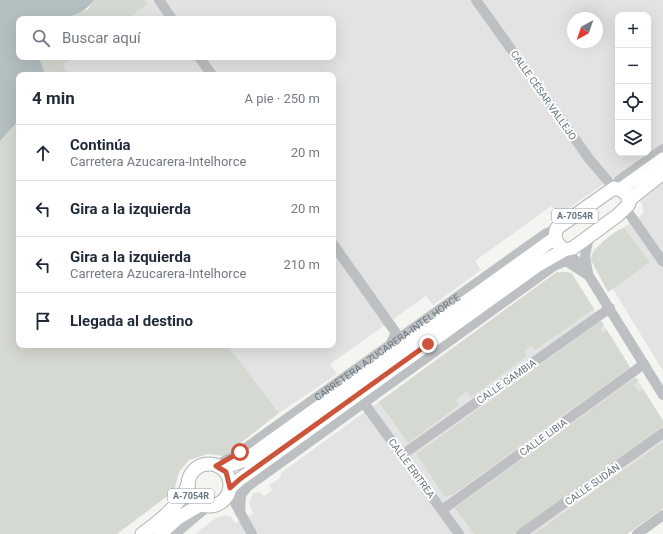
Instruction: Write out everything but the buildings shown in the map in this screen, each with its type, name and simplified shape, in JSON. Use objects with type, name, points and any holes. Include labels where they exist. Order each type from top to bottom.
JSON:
[{"type":"main road","points":[[622,197],[663,159]]},
{"type":"main road","points":[[622,197],[663,173]]},
{"type":"main road","name":"A-7054R","points":[[564,250],[557,244],[556,233],[622,197]]},
{"type":"main road","name":"A-7054R","points":[[160,534],[178,518],[204,506],[213,506],[223,502],[230,490],[240,479],[549,259],[564,250],[573,248],[589,237],[622,197]]},
{"type":"main road","name":"CARRETERA AZUCARERA-INTELHORCE","points":[[219,467],[244,460],[556,233]]},
{"type":"main road","name":"A-7054R","points":[[142,534],[171,511],[184,494],[192,473],[197,468],[203,465],[219,467]]},
{"type":"main road","points":[[219,467],[229,477],[230,490]]},
{"type":"main road","name":"A-7054R","points":[[188,485],[191,497],[204,506]]},
{"type":"street","points":[[159,0],[170,16]]},
{"type":"street","name":"CALLE CÉSAR VALLEJO","points":[[476,0],[590,160],[622,197],[663,262]]},
{"type":"street","points":[[201,60],[210,72]]},
{"type":"street","points":[[622,197],[619,180],[663,149]]},
{"type":"street","name":"CARRETERA AZUCARERA-INTELHORCE","points":[[219,467],[390,347],[539,238],[556,233]]},
{"type":"street","points":[[588,274],[585,256],[589,237]]},
{"type":"street","points":[[336,248],[396,333],[390,347]]},
{"type":"street","points":[[564,250],[577,260],[588,274],[663,395]]},
{"type":"street","points":[[531,283],[549,259]]},
{"type":"street","points":[[240,513],[241,495],[247,487],[554,266],[566,261],[588,274]]},
{"type":"street","name":"CALLE GAMBIA","points":[[402,455],[610,308]]},
{"type":"street","name":"CALLE LIBIA","points":[[442,510],[644,364]]},
{"type":"street","name":"CALLE ERITREA","points":[[364,403],[459,534]]},
{"type":"street","name":"CALLE SUDÁN","points":[[521,534],[663,433]]},
{"type":"street","points":[[252,534],[240,513],[230,490],[251,480],[258,479]]},
{"type":"street","points":[[175,534],[204,506]]},
{"type":"street","points":[[637,534],[663,515]]},
{"type":"shaded area","points":[[0,0],[94,0],[87,8],[72,16],[16,16],[16,60],[40,60],[44,72],[16,72],[16,123],[0,141]]},
{"type":"shaded area","points":[[94,0],[145,0],[148,4],[131,16],[73,16],[88,9]]},
{"type":"shaded area","points":[[145,0],[663,0],[663,371],[613,289],[608,292],[591,257],[594,249],[644,213],[642,203],[620,173],[559,215],[552,206],[547,209],[475,261],[481,270],[433,305],[426,296],[330,364],[337,374],[279,413],[229,348],[336,348],[336,72],[68,72],[63,65],[70,60],[336,60],[336,16],[131,16],[148,4]]},
{"type":"shaded area","points":[[40,60],[70,60],[63,65],[68,72],[44,72]]},
{"type":"shaded area","points":[[16,123],[16,348],[229,348],[279,413],[224,456],[208,454],[189,460],[179,472],[174,491],[117,534],[0,534],[0,141]]},
{"type":"shaded area","points":[[624,228],[650,262],[608,292],[591,260],[592,256],[604,241],[615,232]]},
{"type":"shaded area","points":[[557,272],[568,272],[572,274],[663,421],[663,508],[627,534],[195,534],[216,518],[225,515],[231,517],[235,523],[253,514],[249,502],[254,493],[260,492],[264,496],[272,490],[269,485],[280,478],[281,473]]},
{"type":"shaded area","points":[[557,272],[568,272],[572,274],[594,309],[535,350],[532,345],[524,351],[527,356],[471,397],[467,391],[456,400],[459,405],[408,443],[379,402]]},
{"type":"shaded area","points":[[601,321],[604,325],[600,328],[603,333],[607,330],[630,367],[452,495],[444,496],[416,454]]},
{"type":"shaded area","points":[[634,379],[639,381],[634,384],[639,392],[643,389],[663,421],[663,426],[513,534],[474,534],[455,508]]},
{"type":"shaded area","points":[[663,442],[663,508],[627,534],[534,534]]},
{"type":"route","points":[[240,452],[216,466],[222,468],[226,472],[229,477],[230,488],[240,479],[428,344]]}]
